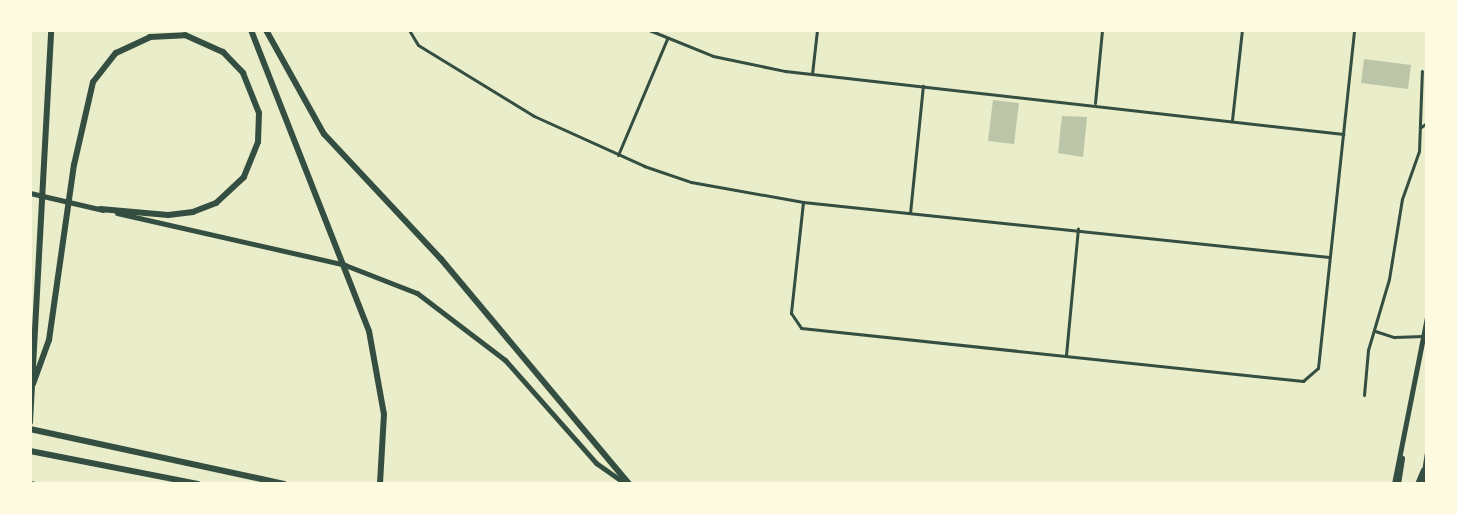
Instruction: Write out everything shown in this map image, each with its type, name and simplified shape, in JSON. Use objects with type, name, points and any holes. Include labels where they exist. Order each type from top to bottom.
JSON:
[{"type":"highway","points":[[30,422],[43,218],[51,30]]},
{"type":"highway","points":[[250,30],[355,292],[379,372],[384,456],[380,484]]},
{"type":"highway","points":[[266,30],[324,134],[441,259],[627,484]]},
{"type":"highway","points":[[33,384],[49,340],[74,165],[93,82],[107,62],[127,46],[150,37],[185,35],[223,52],[243,73],[256,99],[260,128],[255,154],[236,187],[205,208],[180,214],[100,209]]},
{"type":"highway","points":[[30,429],[284,484]]},
{"type":"highway","points":[[30,451],[198,484]]},
{"type":"highway","points":[[152,475],[181,484]]},
{"type":"main road","points":[[30,193],[345,265],[417,293],[505,360],[596,463],[627,484]]},
{"type":"main road","points":[[1396,484],[1427,317]]},
{"type":"main road","points":[[1422,484],[1427,454]]},
{"type":"main road","points":[[1417,484],[1425,467]]},
{"type":"main road","points":[[30,483],[35,484]]},
{"type":"street","points":[[409,30],[418,45],[508,101],[618,155],[691,182],[803,202],[1329,256]]},
{"type":"street","points":[[649,30],[667,39],[737,63],[812,74],[1095,103],[1344,134]]},
{"type":"street","points":[[812,74],[817,30]]},
{"type":"street","points":[[1095,103],[1102,30]]},
{"type":"street","points":[[1232,120],[1242,30]]},
{"type":"street","points":[[803,202],[791,313],[801,328],[1275,378],[1310,379],[1318,369],[1354,30]]},
{"type":"street","points":[[618,155],[667,39]]},
{"type":"street","points":[[1364,395],[1368,350],[1389,279],[1402,199],[1417,158],[1421,127],[1422,71]]},
{"type":"street","points":[[910,213],[923,86]]},
{"type":"street","points":[[1421,127],[1427,123]]},
{"type":"street","points":[[1066,355],[1078,230]]},
{"type":"street","points":[[1375,331],[1394,337],[1423,336]]},
{"type":"building","points":[[1364,59],[1411,65],[1408,89],[1361,83]]},
{"type":"building","points":[[993,100],[1019,103],[1014,144],[988,141]]},
{"type":"building","points":[[1062,116],[1087,117],[1083,157],[1058,153]]}]
